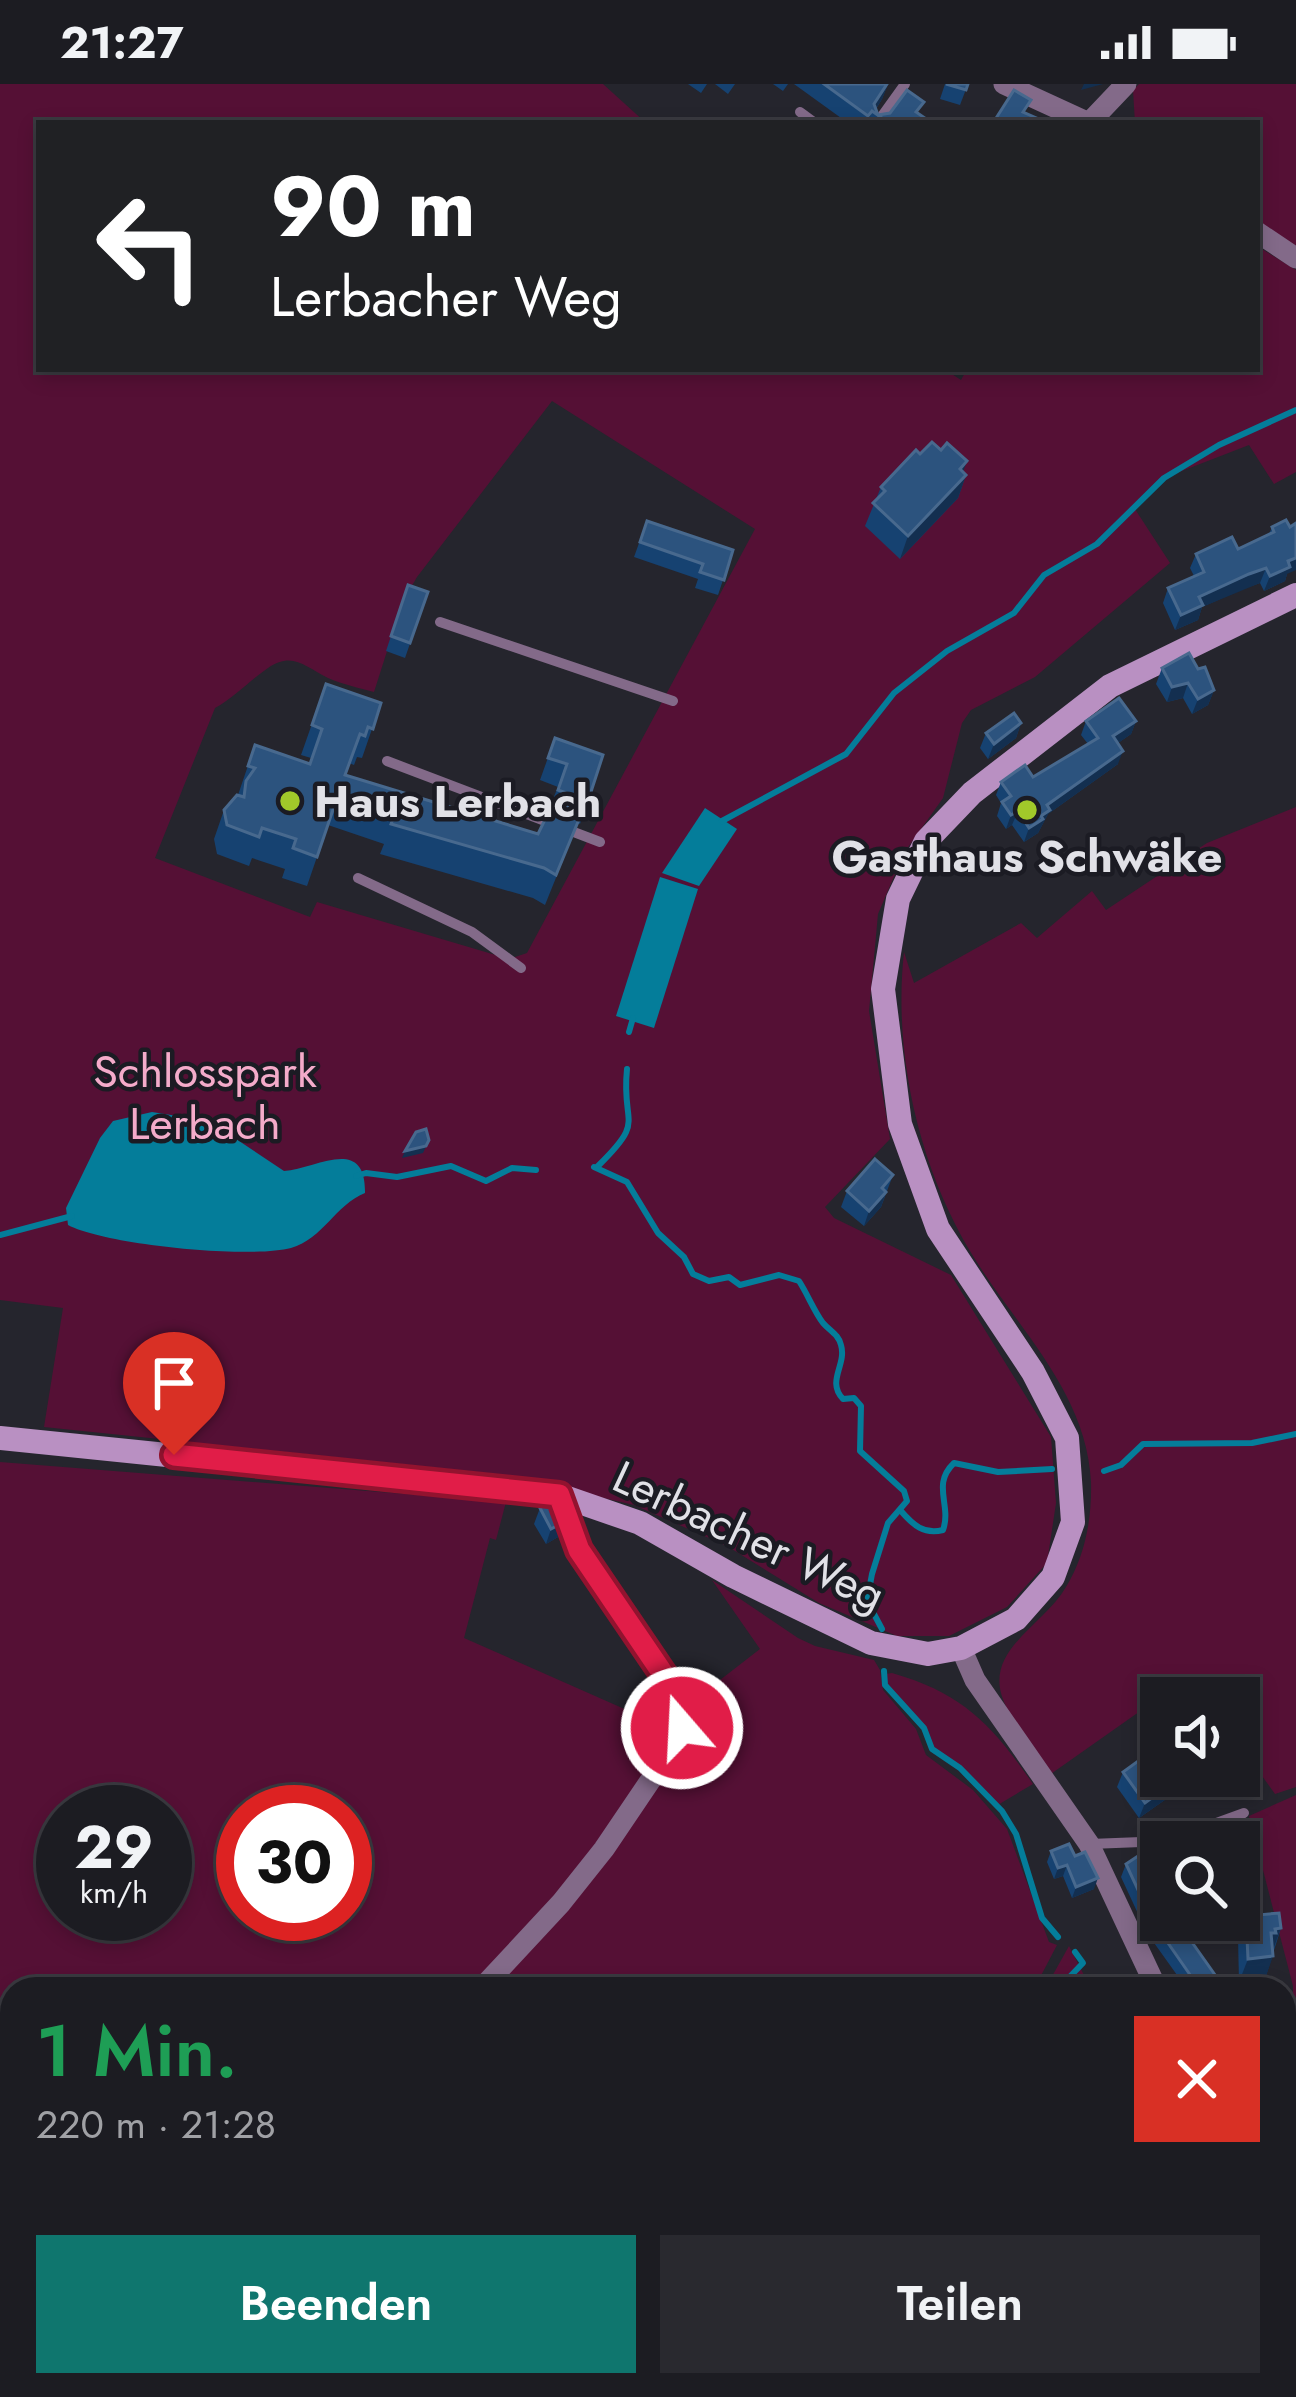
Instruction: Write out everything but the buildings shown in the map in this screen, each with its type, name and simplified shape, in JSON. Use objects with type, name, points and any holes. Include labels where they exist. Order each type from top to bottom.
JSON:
[{"type":"street","points":[[1004,84],[1082,120]]},
{"type":"street","points":[[1092,120],[1126,84]]},
{"type":"street","points":[[1260,234],[1296,258]]},
{"type":"street","points":[[1151,1977],[1089,1844],[975,1680],[961,1648],[1016,1619],[1053,1577],[1073,1522],[1067,1438],[1034,1372],[938,1229],[899,1124],[883,989],[898,899],[926,841],[972,794],[1093,700],[1191,643],[1296,595]]},
{"type":"street","name":"Lerbacher Weg","points":[[0,1438],[559,1495],[640,1523],[733,1576],[871,1643],[928,1654],[961,1648]]},
{"type":"street","points":[[492,1977],[604,1849],[682,1728],[683,1712],[674,1690],[579,1550],[559,1495]]},
{"type":"lane","points":[[879,120],[904,84]]},
{"type":"lane","points":[[800,112],[811,120]]},
{"type":"lane","points":[[440,622],[674,701]]},
{"type":"lane","points":[[387,761],[600,842]]},
{"type":"lane","points":[[358,878],[472,932],[521,968]]},
{"type":"lane","points":[[1089,1844],[1167,1841],[1244,1813]]},
{"type":"green space","name":"Schlosspark Lerbach","points":[[0,84],[603,84],[643,120],[36,120],[36,372],[949,372],[961,380],[965,372],[1260,372],[1260,248],[1296,270],[1296,472],[1274,484],[1249,445],[1169,476],[1133,506],[1170,563],[1035,677],[971,710],[962,723],[943,798],[904,853],[878,914],[869,1011],[890,1139],[825,1207],[834,1218],[951,1275],[1051,1437],[1056,1503],[1047,1563],[1007,1607],[949,1636],[897,1636],[819,1603],[727,1546],[634,1505],[498,1474],[44,1427],[63,1308],[0,1300]],"holes":[[[552,401],[755,529],[527,953],[509,959],[317,902],[310,917],[155,858],[215,708],[261,673],[292,661],[374,692],[403,601],[417,577]]]},
{"type":"green space","points":[[1139,84],[1296,84],[1296,246],[1260,223],[1260,120],[1135,120],[1133,90]]},
{"type":"green space","points":[[1296,807],[1296,1787],[1275,1794],[1260,1773],[1260,1677],[1140,1677],[1140,1711],[1048,1776],[1000,1711],[1006,1706],[1000,1687],[1007,1655],[1055,1602],[1078,1563],[1086,1537],[1091,1482],[1077,1418],[1063,1388],[970,1251],[936,1182],[913,1106],[902,1029],[904,952],[914,983],[1021,923],[1037,938],[1092,891],[1106,910],[1207,843]]},
{"type":"green space","points":[[0,1462],[506,1502],[496,1540],[490,1538],[464,1638],[672,1730],[598,1850],[484,1977],[0,1977]]},
{"type":"green space","points":[[712,1580],[798,1638],[874,1660],[883,1690],[916,1729],[926,1755],[973,1790],[1007,1829],[1049,1942],[1057,1945],[1040,1977],[500,1977],[562,1911],[689,1704],[760,1649]]},
{"type":"green space","points":[[885,1674],[938,1691],[974,1714],[1033,1784],[996,1806],[960,1768],[933,1752],[920,1724],[886,1689]]},
{"type":"green space","points":[[1296,1795],[1296,1977],[1291,1977],[1260,1858],[1260,1821],[1250,1821],[1249,1816]]},
{"type":"green space","points":[[1069,1946],[1085,1977],[1052,1977]]},
{"type":"water","points":[[705,808],[737,829],[699,886],[662,873]]},
{"type":"water","points":[[660,877],[698,889],[654,1028],[616,1016]]},
{"type":"water","points":[[152,1112],[209,1121],[284,1171],[348,1160],[363,1175],[365,1193],[302,1244],[271,1251],[144,1244],[68,1225],[66,1208],[100,1138],[113,1121]]},
{"type":"waterway","points":[[722,821],[846,754],[894,693],[947,651],[1014,613],[1044,575],[1097,544],[1164,478],[1219,445],[1296,410]]},
{"type":"waterway","points":[[629,1032],[633,1018]]},
{"type":"waterway","points":[[598,1166],[627,1130],[627,1069]]},
{"type":"waterway","points":[[356,1176],[397,1177],[451,1166],[486,1181],[512,1168],[536,1170]]},
{"type":"waterway","points":[[594,1167],[627,1182],[658,1233],[684,1257],[693,1274],[709,1281],[729,1277],[740,1285],[779,1275],[799,1281],[838,1338],[842,1352],[836,1386],[843,1399],[854,1398],[861,1406],[860,1451],[904,1491],[907,1501],[888,1523],[872,1574],[867,1601],[882,1629]]},
{"type":"waterway","points":[[0,1235],[72,1216]]},
{"type":"waterway","points":[[1104,1471],[1121,1465],[1143,1444],[1252,1443],[1296,1434]]},
{"type":"waterway","points":[[901,1511],[919,1528],[943,1530],[944,1479],[954,1463],[998,1472],[1052,1469]]},
{"type":"waterway","points":[[884,1671],[885,1685],[924,1728],[932,1749],[960,1768],[1002,1811],[1016,1834],[1042,1918],[1058,1937]]},
{"type":"waterway","points":[[1070,1977],[1083,1963],[1075,1952]]},
{"type":"place","name":"Haus Lerbach","points":[[290,801]]},
{"type":"place","name":"Gasthaus Schwäke","points":[[1027,810]]},
{"type":"route","points":[[174,1455],[559,1495],[579,1550],[674,1690],[683,1712],[682,1728]]}]
